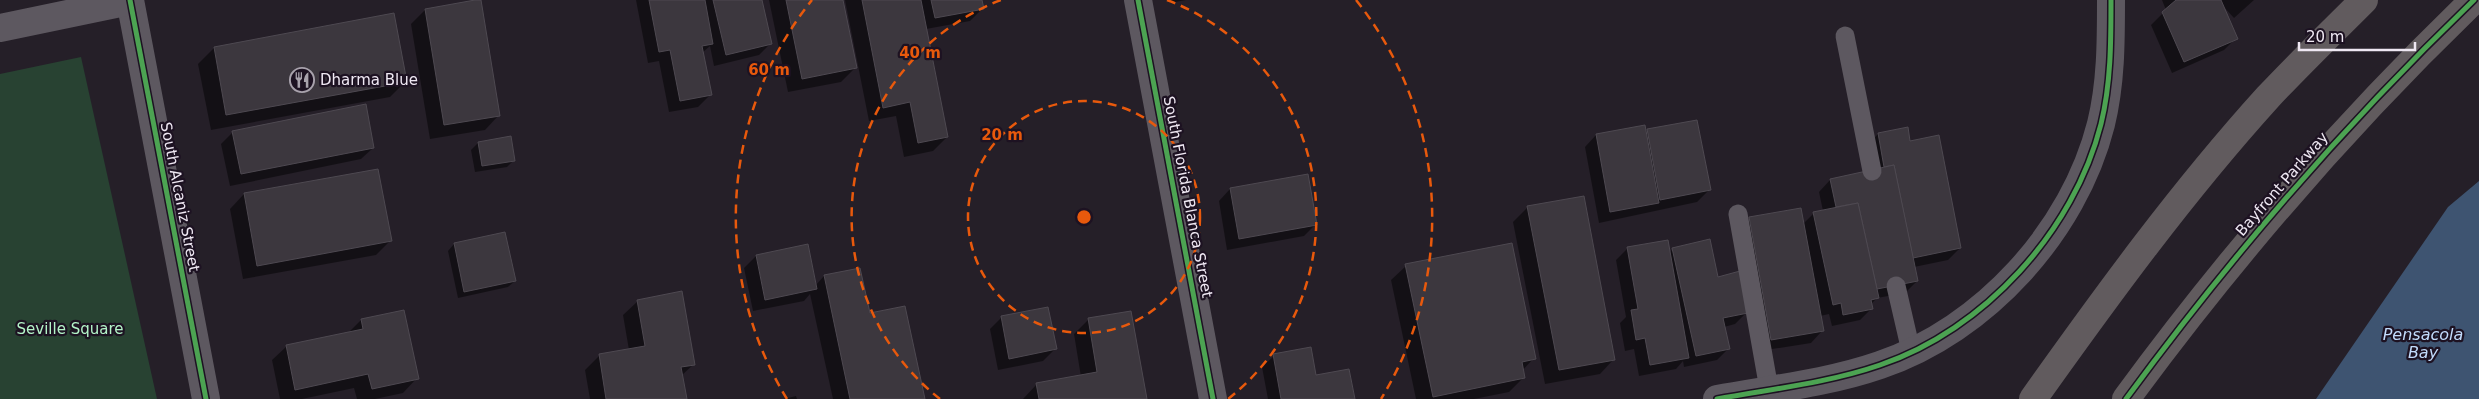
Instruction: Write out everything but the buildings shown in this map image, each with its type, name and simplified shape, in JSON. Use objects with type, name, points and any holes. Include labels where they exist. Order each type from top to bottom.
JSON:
[{"type":"main road","points":[[2033,399],[2091,317],[2190,188],[2269,97],[2364,0]]},
{"type":"main road","name":"Bayfront Parkway","points":[[2126,399],[2210,289],[2300,180],[2395,77],[2474,0]]},
{"type":"street","points":[[0,28],[131,0]]},
{"type":"street","name":"South Alcaniz Street","points":[[131,0],[206,399]]},
{"type":"street","name":"South Florida Blanca Street","points":[[1138,0],[1213,399]]},
{"type":"street","points":[[1717,399],[1856,373],[1882,365],[1937,339],[1984,306],[2006,287],[2054,228],[2081,178],[2101,124],[2111,62],[2111,0]]},
{"type":"lane","points":[[1845,36],[1872,170]]},
{"type":"lane","points":[[1738,214],[1769,389]]},
{"type":"lane","points":[[1896,286],[1911,351]]},
{"type":"green space","name":"Seville Square","points":[[81,57],[157,399],[0,399],[0,74]]},
{"type":"water","name":"Pensacola Bay","points":[[2479,181],[2479,399],[2316,399],[2448,207]]},
{"type":"cycle path","points":[[130,0],[206,399]]},
{"type":"cycle path","points":[[1138,0],[1213,399]]},
{"type":"cycle path","points":[[1717,399],[1799,385],[1880,365],[1918,349],[1955,328],[1989,302],[2019,272],[2047,238],[2070,202],[2088,164],[2101,124],[2107,93],[2111,0]]},
{"type":"cycle path","points":[[2126,399],[2207,294],[2291,192],[2380,94],[2474,0]]},
{"type":"place","name":"Dharma Blue","points":[[302,80]]}]
